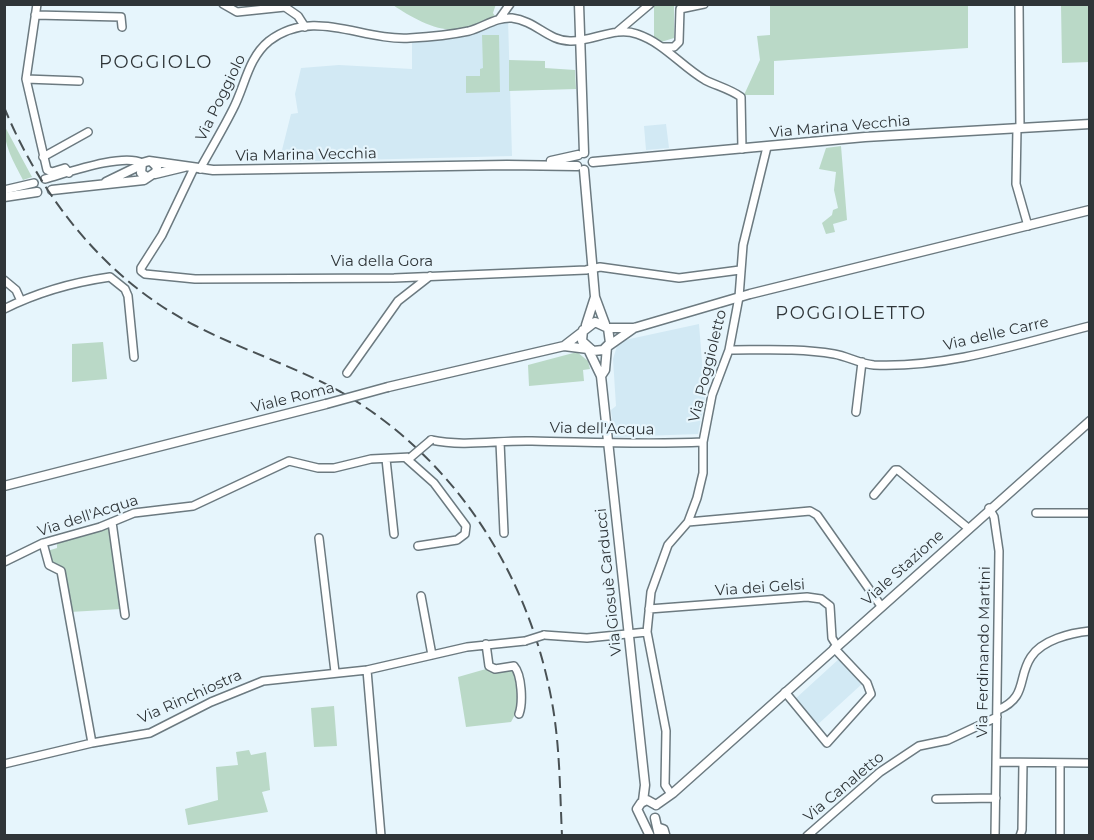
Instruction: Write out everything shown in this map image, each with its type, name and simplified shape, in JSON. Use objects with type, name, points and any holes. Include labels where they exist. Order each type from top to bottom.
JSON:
[{"type":"main road","points":[[579,4],[581,168],[595,297],[611,338],[607,347]]},
{"type":"main road","name":"Via Marina Vecchia","points":[[593,162],[865,137],[1089,124]]},
{"type":"main road","points":[[581,154],[589,155],[593,162],[591,167],[581,168]]},
{"type":"main road","name":"Via Marina Vecchia","points":[[428,166],[548,161],[581,154]]},
{"type":"main road","points":[[142,164],[141,173],[151,176],[157,167],[152,162]]},
{"type":"main road","name":"Via Marina Vecchia","points":[[103,184],[142,164],[152,162],[197,169],[428,166],[581,168]]},
{"type":"main road","name":"Via Marina Vecchia","points":[[52,190],[128,182],[184,167]]},
{"type":"main road","points":[[4,197],[37,192]]},
{"type":"main road","points":[[595,297],[582,341],[588,349],[598,351],[634,328],[739,297],[1089,210]]},
{"type":"main road","points":[[564,345],[595,322],[606,326],[634,328]]},
{"type":"main road","name":"Viale Roma","points":[[4,486],[388,387],[564,345],[568,348],[588,349]]},
{"type":"main road","name":"Via Giosuè Carducci","points":[[601,376],[605,370],[607,347]]},
{"type":"main road","name":"Via Giosuè Carducci","points":[[588,349],[601,376],[645,786],[643,801],[637,812],[645,821]]},
{"type":"main road","name":"Viale Stazione","points":[[656,805],[1089,421]]},
{"type":"main road","points":[[643,801],[650,801],[656,805],[658,812],[657,827],[645,821]]},
{"type":"main road","points":[[645,821],[650,836]]},
{"type":"street","points":[[37,4],[26,79],[43,157],[49,172],[65,168],[69,172]]},
{"type":"street","points":[[222,4],[237,12],[285,7],[297,16],[305,27]]},
{"type":"street","points":[[500,18],[510,4]]},
{"type":"street","points":[[617,32],[650,4]]},
{"type":"street","points":[[678,60],[680,9],[704,4]]},
{"type":"street","points":[[1019,4],[1019,128],[1016,184],[1028,226]]},
{"type":"street","points":[[35,15],[121,17],[122,27]]},
{"type":"street","points":[[500,18],[522,20],[537,25],[553,38],[580,41],[617,32],[636,34],[661,46],[705,80],[727,88],[741,97],[742,149]]},
{"type":"street","name":"Via Poggiolo","points":[[197,169],[234,107],[257,54],[281,34],[305,27],[332,25],[408,38],[470,31],[500,18]]},
{"type":"street","points":[[661,46],[674,47],[679,42]]},
{"type":"street","points":[[26,79],[79,81]]},
{"type":"street","points":[[43,157],[87,132]]},
{"type":"street","name":"Via Poggioletto","points":[[671,794],[665,785],[666,731],[647,632],[649,609],[662,558],[668,545],[688,522],[698,498],[703,473],[703,442],[712,395],[729,350],[739,297],[743,245],[767,147]]},
{"type":"street","points":[[45,179],[125,161],[142,164]]},
{"type":"street","points":[[106,164],[116,167],[128,182]]},
{"type":"street","name":"Via della Gora","points":[[197,169],[162,235],[141,268],[145,274],[195,279],[430,276],[592,268],[679,278],[740,270]]},
{"type":"street","points":[[4,190],[34,183]]},
{"type":"street","points":[[347,373],[398,301],[430,276]]},
{"type":"street","points":[[4,309],[21,301],[86,280],[110,277],[125,290],[128,296],[134,357]]},
{"type":"street","points":[[4,280],[16,290],[21,301]]},
{"type":"street","name":"Via delle Carre","points":[[729,350],[810,351],[835,354],[871,365],[930,362],[969,357],[1089,326]]},
{"type":"street","points":[[856,412],[862,362]]},
{"type":"street","name":"Via dell'Acqua","points":[[4,562],[43,543],[134,513],[193,506],[289,461],[318,468],[334,468],[371,459],[409,458],[431,440],[452,445],[500,442],[607,444],[703,442]]},
{"type":"street","points":[[500,442],[504,533]]},
{"type":"street","points":[[409,458],[434,483],[466,526],[465,534],[458,540],[418,546]]},
{"type":"street","points":[[387,459],[394,534]]},
{"type":"street","points":[[874,495],[894,470],[898,470],[968,528]]},
{"type":"street","name":"Via Ferdinando Martini","points":[[989,508],[994,517],[999,551],[995,836]]},
{"type":"street","points":[[688,522],[810,511],[818,515],[881,606]]},
{"type":"street","points":[[1036,513],[1089,513]]},
{"type":"street","points":[[112,522],[125,615]]},
{"type":"street","points":[[319,538],[335,672]]},
{"type":"street","points":[[43,543],[49,565],[61,571],[92,743]]},
{"type":"street","points":[[421,596],[432,655]]},
{"type":"street","name":"Via dei Gelsi","points":[[649,609],[814,598],[830,606],[832,638],[836,647]]},
{"type":"street","name":"Via Canaletto","points":[[807,836],[880,772],[919,746],[948,740],[1007,706],[1020,692],[1030,658],[1039,649],[1057,639],[1089,631]]},
{"type":"street","name":"Via Rinchiostra","points":[[4,764],[92,743],[150,733],[211,702],[263,681],[367,670],[486,644],[525,641],[544,635],[587,638],[647,632]]},
{"type":"street","points":[[486,644],[489,666],[495,669],[514,666],[518,671],[521,708],[519,714]]},
{"type":"street","points":[[785,692],[827,743],[871,694],[867,684],[836,647]]},
{"type":"street","points":[[367,670],[381,836]]},
{"type":"street","points":[[996,762],[1089,763]]},
{"type":"street","points":[[1020,836],[1023,763]]},
{"type":"street","points":[[1060,763],[1060,836]]},
{"type":"street","points":[[936,800],[996,798]]},
{"type":"street","points":[[657,827],[664,829],[666,836]]},
{"type":"shaded area","points":[[508,19],[512,156],[279,162],[291,114],[298,113],[295,94],[301,68],[339,65],[412,69],[412,41]]},
{"type":"shaded area","points":[[666,124],[669,148],[646,150],[644,126]]},
{"type":"shaded area","points":[[699,324],[705,400],[698,434],[614,437],[611,410],[616,406],[613,359],[617,346],[625,340]]},
{"type":"shaded area","points":[[840,658],[863,683],[815,727],[794,700]]},
{"type":"green space","points":[[496,4],[493,13],[496,18],[472,27],[455,30],[427,24],[393,5]]},
{"type":"green space","points":[[654,5],[674,5],[674,38],[661,42],[654,39]]},
{"type":"green space","points":[[770,5],[968,5],[968,48],[774,61],[774,95],[744,95],[760,60],[757,36],[770,35]]},
{"type":"green space","points":[[1061,5],[1089,5],[1089,62],[1062,63]]},
{"type":"green space","points":[[482,35],[499,35],[500,92],[466,93],[466,76],[480,76],[480,69],[483,68]]},
{"type":"green space","points":[[509,60],[545,61],[545,68],[575,70],[576,89],[509,91]]},
{"type":"green space","points":[[4,125],[32,177],[23,180],[7,147]]},
{"type":"green space","points":[[841,146],[847,220],[833,224],[835,232],[826,234],[822,223],[832,215],[833,210],[838,208],[834,190],[836,172],[819,169],[826,148]]},
{"type":"green space","points":[[103,342],[107,379],[72,382],[72,344]]},
{"type":"green space","points":[[577,352],[588,361],[590,369],[583,370],[584,381],[529,386],[528,365]]},
{"type":"green space","points":[[110,528],[121,609],[70,612],[61,566],[52,566],[47,551],[57,548],[57,543]]},
{"type":"green space","points":[[511,668],[515,672],[518,709],[511,722],[466,727],[458,677],[486,669],[491,672]]},
{"type":"green space","points":[[334,706],[337,746],[314,747],[311,708]]},
{"type":"green space","points":[[249,750],[251,755],[266,752],[270,790],[262,792],[268,812],[188,825],[185,809],[218,800],[216,767],[238,765],[236,752]]},
{"type":"railway","points":[[4,107],[37,173],[57,204],[80,233],[132,285],[194,325],[341,392],[383,419],[420,451],[453,487],[482,526],[507,569],[527,613],[542,660],[555,724],[562,836]]},
{"type":"district","name":"POGGIOLO","points":[[156,63]]},
{"type":"district","name":"POGGIOLETTO","points":[[851,314]]}]
